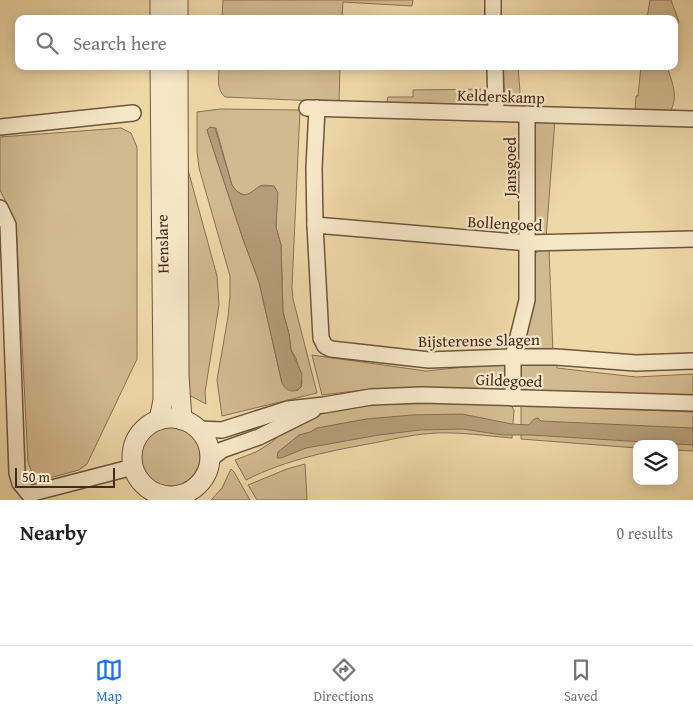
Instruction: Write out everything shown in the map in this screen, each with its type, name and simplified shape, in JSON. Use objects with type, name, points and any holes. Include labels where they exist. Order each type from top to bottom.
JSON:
[{"type":"street","points":[[160,0],[160,15]]},
{"type":"street","points":[[178,0],[178,15]]},
{"type":"street","points":[[493,0],[493,15]]},
{"type":"street","name":"Henslare","points":[[159,420],[163,400],[160,70]]},
{"type":"street","name":"Henslare","points":[[178,70],[179,375],[182,420]]},
{"type":"street","points":[[495,70],[496,113]]},
{"type":"street","name":"Kelderskamp","points":[[312,108],[693,119]]},
{"type":"street","name":"Bijsterense Slagen","points":[[312,108],[315,225],[321,338],[325,346],[331,349],[429,360],[556,357],[636,363],[693,361]]},
{"type":"street","points":[[0,127],[133,114]]},
{"type":"street","name":"Jansgoed","points":[[513,398],[513,357],[527,300],[527,114]]},
{"type":"street","points":[[0,208],[8,226],[17,473],[24,497],[133,467]]},
{"type":"street","name":"Bollengoed","points":[[315,225],[528,243],[693,239]]},
{"type":"street","name":"Gildegoed","points":[[198,430],[222,430],[288,409],[324,405],[371,396],[422,395],[693,403]]},
{"type":"street","name":"Gildegoed","points":[[210,460],[222,450],[259,437],[324,405]]},
{"type":"street","points":[[174,418],[182,420],[198,430],[208,445],[210,460],[208,468],[201,482],[181,497],[161,495],[143,485],[137,477],[133,467],[132,453],[137,439],[146,428],[159,420],[174,418]]},
{"type":"shaded area","points":[[223,0],[413,0],[412,6],[343,2],[342,15],[222,15]]},
{"type":"shaded area","points":[[650,0],[671,0],[676,15],[648,15]]},
{"type":"shaded area","points":[[219,70],[340,70],[339,102],[225,97],[219,87]]},
{"type":"shaded area","points":[[503,70],[518,70],[520,92],[514,107],[507,107],[505,105]]},
{"type":"shaded area","points":[[641,70],[668,70],[674,95],[673,106],[670,112],[635,111],[636,96],[638,96]]},
{"type":"shaded area","points":[[494,89],[490,104],[487,106],[389,105],[387,100],[388,97],[413,97],[413,90]]},
{"type":"shaded area","points":[[220,109],[300,110],[292,287],[293,299],[317,393],[222,416],[217,380],[228,317],[230,276],[199,168],[197,112]],"holes":[[[216,128],[232,185],[244,195],[251,194],[262,185],[273,186],[276,189],[276,227],[281,245],[283,312],[291,350],[296,358],[302,382],[301,387],[297,391],[282,383],[259,282],[207,130]]]},
{"type":"shaded area","points":[[555,119],[546,239],[541,239],[533,235],[534,124],[536,121]]},
{"type":"shaded area","points":[[210,127],[215,128],[232,185],[239,193],[243,195],[249,193],[260,186],[274,186],[278,193],[276,227],[281,245],[283,312],[291,350],[302,374],[301,387],[293,391],[288,390],[282,383],[259,282],[207,130]]},
{"type":"shaded area","points":[[121,128],[131,133],[137,147],[137,359],[87,464],[79,470],[42,480],[32,473],[28,462],[16,223],[0,190],[0,137]]},
{"type":"shaded area","points":[[187,166],[217,276],[219,305],[205,392],[206,404],[187,394]]},
{"type":"shaded area","points":[[549,249],[553,353],[524,350],[522,348],[533,256],[539,250]]},
{"type":"shaded area","points":[[312,355],[426,371],[499,362],[507,365],[507,384],[501,390],[371,389],[322,395]]},
{"type":"shaded area","points":[[557,363],[557,368],[636,377],[693,374],[693,397],[527,391],[519,385],[520,367],[524,364]]},
{"type":"shaded area","points":[[421,403],[511,405],[514,410],[512,438],[446,433],[407,436],[311,456],[278,466],[246,480],[235,460],[256,452],[272,442],[284,431],[322,413],[371,405]]},
{"type":"shaded area","points":[[523,405],[693,412],[693,451],[678,450],[678,440],[633,440],[633,448],[521,439],[521,407]]},
{"type":"shaded area","points":[[462,414],[512,424],[529,425],[534,419],[538,418],[541,421],[693,428],[693,445],[678,444],[678,440],[633,441],[503,435],[463,429],[420,430],[306,448],[277,458],[278,452],[299,435],[317,428],[366,419],[412,415]]},
{"type":"shaded area","points":[[164,426],[176,426],[187,431],[195,439],[200,450],[198,468],[187,481],[176,486],[164,486],[153,481],[145,473],[140,462],[140,450],[145,439],[153,431]]},
{"type":"shaded area","points":[[305,464],[307,500],[257,500],[248,485],[287,469]]},
{"type":"shaded area","points":[[231,469],[250,500],[211,500],[222,488]]}]
